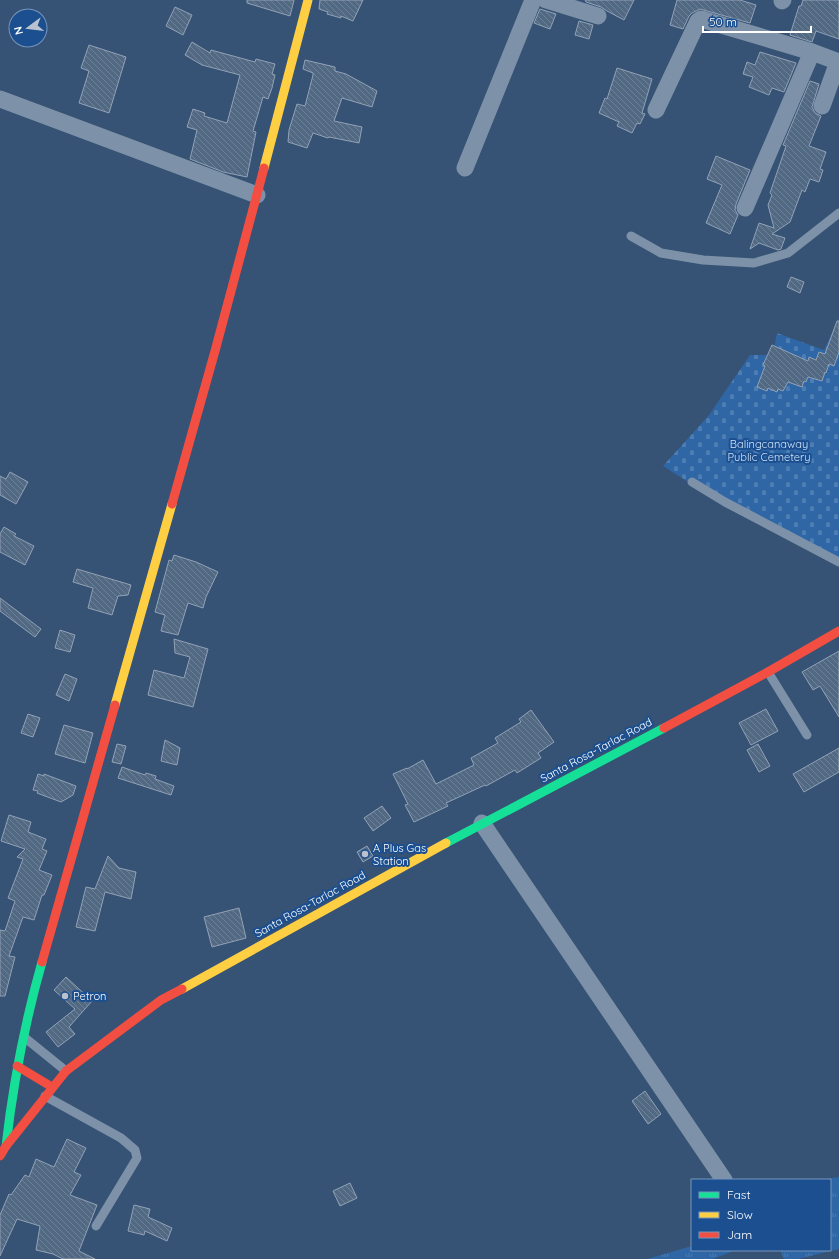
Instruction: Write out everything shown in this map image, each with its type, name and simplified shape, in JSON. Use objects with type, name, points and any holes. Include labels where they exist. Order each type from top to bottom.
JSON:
[{"type":"main road","points":[[6,1146],[11,1102],[23,1036],[68,867],[215,351],[308,0]]},
{"type":"main road","name":"Santa Rosa-Tarlac Road","points":[[0,1156],[6,1146],[66,1071],[161,1000],[482,823],[643,740],[768,672],[839,631]]},
{"type":"main road","points":[[17,1066],[52,1087]]},
{"type":"street","points":[[465,168],[533,0]]},
{"type":"street","points":[[546,0],[598,16]]},
{"type":"street","points":[[656,110],[698,21],[701,19],[812,52],[839,62],[822,106]]},
{"type":"street","points":[[745,208],[812,52]]},
{"type":"street","points":[[0,99],[257,195]]},
{"type":"street","points":[[482,823],[723,1179]]},
{"type":"lane","points":[[631,236],[661,254],[703,260],[754,263],[788,252],[839,213]]},
{"type":"lane","points":[[692,482],[725,502],[839,562]]},
{"type":"lane","points":[[768,672],[807,735]]},
{"type":"lane","points":[[23,1036],[66,1071]]},
{"type":"lane","points":[[45,1096],[121,1138],[135,1150],[137,1158],[96,1226]]},
{"type":"green space","name":"Balingcanaway Public Cemetery","points":[[839,318],[839,566],[721,503],[663,466],[709,415],[750,355],[768,355],[774,348],[777,333],[824,350]]},
{"type":"green space","points":[[839,1177],[839,1249],[831,1251],[831,1179],[826,1179]]},
{"type":"green space","points":[[691,1246],[691,1251],[733,1251],[713,1259],[647,1259]]},
{"type":"green space","points":[[780,1251],[831,1251],[798,1259],[784,1259]]},
{"type":"building","points":[[247,0],[294,0],[290,16],[247,3]]},
{"type":"building","points":[[320,0],[363,0],[353,21],[341,16],[341,18],[327,14],[328,12],[319,9]]},
{"type":"building","points":[[585,0],[634,0],[624,20],[601,7],[586,2]]},
{"type":"building","points":[[677,0],[740,0],[756,5],[750,23],[700,9],[689,16],[683,29],[670,25]]},
{"type":"building","points":[[803,0],[839,0],[839,39],[816,31],[812,42],[790,35],[799,6],[801,6]]},
{"type":"building","points":[[175,7],[192,15],[183,35],[166,26]]},
{"type":"building","points":[[540,9],[556,14],[550,29],[534,23]]},
{"type":"building","points":[[579,21],[593,25],[589,39],[575,35]]},
{"type":"building","points":[[192,42],[210,53],[211,50],[255,62],[256,59],[275,64],[272,74],[275,75],[272,88],[268,99],[263,97],[253,131],[256,132],[247,177],[223,172],[190,159],[197,130],[187,127],[193,109],[205,113],[204,116],[227,123],[240,75],[202,65],[185,55]]},
{"type":"building","points":[[89,45],[126,57],[109,113],[79,103],[89,71],[81,68]]},
{"type":"building","points":[[760,52],[796,63],[784,92],[772,88],[769,95],[749,87],[753,77],[743,74],[747,62],[755,65]]},
{"type":"building","points":[[305,60],[335,67],[335,71],[346,74],[377,91],[372,107],[342,98],[334,121],[362,127],[359,143],[328,138],[313,133],[307,148],[288,142],[289,130],[297,104],[305,106],[313,75],[313,73],[303,69]]},
{"type":"building","points":[[617,68],[652,79],[642,113],[645,114],[640,124],[637,123],[632,133],[617,126],[619,122],[599,113],[605,98],[607,99]]},
{"type":"building","points":[[810,81],[819,84],[812,107],[815,113],[821,116],[809,146],[826,152],[820,169],[823,170],[819,182],[810,179],[805,192],[802,190],[790,222],[772,234],[785,238],[781,249],[778,250],[759,243],[750,249],[759,223],[774,228],[768,205],[772,195],[770,193],[786,146],[783,145]]},
{"type":"building","points":[[716,156],[750,170],[736,204],[735,210],[738,215],[730,234],[706,223],[722,185],[707,179]]},
{"type":"building","points":[[791,277],[804,282],[800,293],[787,287]]},
{"type":"building","points":[[837,321],[839,321],[839,352],[834,366],[829,364],[822,381],[808,377],[806,382],[804,381],[802,387],[788,382],[783,391],[778,389],[777,392],[768,388],[767,391],[757,387],[765,366],[763,365],[772,345],[808,361],[809,357],[816,360],[819,352],[825,354]]},
{"type":"building","points":[[10,472],[28,482],[16,504],[0,495],[0,476],[6,479]]},
{"type":"building","points":[[4,527],[16,534],[14,536],[34,546],[25,565],[0,552],[0,534]]},
{"type":"building","points":[[174,555],[196,562],[218,572],[206,597],[203,608],[188,603],[178,635],[161,631],[165,615],[155,612],[169,560],[172,561]]},
{"type":"building","points":[[77,569],[131,585],[128,595],[118,596],[112,615],[88,608],[93,588],[73,582]]},
{"type":"building","points":[[0,598],[41,629],[35,637],[0,611]]},
{"type":"building","points":[[60,630],[75,635],[70,652],[55,648]]},
{"type":"building","points":[[174,639],[208,649],[193,707],[148,695],[154,670],[184,678],[190,657],[175,653]]},
{"type":"building","points":[[839,651],[839,717],[820,686],[813,690],[802,672]]},
{"type":"building","points":[[65,674],[77,679],[69,701],[56,695]]},
{"type":"building","points":[[766,709],[778,731],[751,745],[739,723]]},
{"type":"building","points":[[531,710],[554,742],[538,753],[541,758],[517,773],[515,770],[486,786],[485,785],[446,803],[448,806],[414,822],[405,805],[408,804],[393,774],[407,769],[423,760],[436,784],[474,765],[471,758],[498,743],[495,738],[521,722],[519,719]]},
{"type":"building","points":[[28,714],[40,718],[33,737],[21,733]]},
{"type":"building","points":[[64,725],[93,733],[85,763],[55,754]]},
{"type":"building","points":[[165,740],[180,748],[177,765],[161,761]]},
{"type":"building","points":[[117,744],[126,746],[121,764],[112,762]]},
{"type":"building","points":[[758,744],[770,766],[759,772],[747,750]]},
{"type":"building","points":[[839,748],[839,772],[804,792],[793,774]]},
{"type":"building","points":[[122,767],[145,775],[146,773],[156,776],[155,779],[174,786],[171,795],[118,778]]},
{"type":"building","points":[[38,774],[44,776],[44,774],[76,786],[73,795],[61,802],[37,793],[38,791],[33,790]]},
{"type":"building","points":[[382,806],[391,818],[373,831],[364,818]]},
{"type":"building","points":[[9,815],[31,822],[28,832],[46,839],[42,849],[47,851],[39,870],[52,875],[44,895],[42,895],[34,920],[23,917],[9,956],[15,957],[5,996],[0,996],[0,930],[5,931],[15,901],[8,898],[23,859],[17,857],[25,849],[1,841]]},
{"type":"building","name":"A Plus Gas Station","points":[[367,846],[373,856],[363,862],[357,852]]},
{"type":"building","points":[[108,856],[119,868],[136,872],[131,899],[105,892],[95,931],[76,927],[86,887],[95,889]]},
{"type":"building","points":[[239,908],[246,938],[212,947],[204,917]]},
{"type":"building","points":[[66,977],[92,1001],[69,1027],[75,1034],[58,1047],[46,1032],[75,1009],[54,990]]},
{"type":"building","points":[[645,1091],[661,1114],[648,1124],[632,1101]]},
{"type":"building","points":[[67,1139],[86,1148],[74,1172],[81,1175],[70,1195],[97,1205],[79,1251],[95,1259],[63,1259],[53,1254],[36,1250],[40,1226],[17,1219],[0,1256],[0,1215],[9,1194],[11,1195],[25,1175],[29,1177],[36,1159],[54,1167]]},
{"type":"building","points":[[350,1183],[357,1198],[340,1206],[333,1191]]},
{"type":"building","points":[[134,1205],[150,1209],[148,1217],[172,1228],[167,1241],[145,1231],[144,1235],[128,1231]]},
{"type":"traffic: fast","points":[[446,843],[664,728]]},
{"type":"traffic: fast","points":[[6,1146],[20,1053],[42,962]]},
{"type":"traffic: slow","points":[[264,168],[308,0]]},
{"type":"traffic: slow","points":[[115,705],[172,504]]},
{"type":"traffic: slow","points":[[182,989],[446,843]]},
{"type":"traffic: jam","points":[[172,504],[264,168]]},
{"type":"traffic: jam","points":[[664,728],[768,672],[839,631]]},
{"type":"traffic: jam","points":[[42,962],[115,705]]},
{"type":"traffic: jam","points":[[0,1156],[6,1146],[66,1071],[161,1000],[182,989]]},
{"type":"traffic: jam","points":[[17,1066],[52,1087]]},
{"type":"place","name":"A Plus Gas Station","points":[[365,854]]},
{"type":"place","name":"Petron","points":[[65,996]]}]
